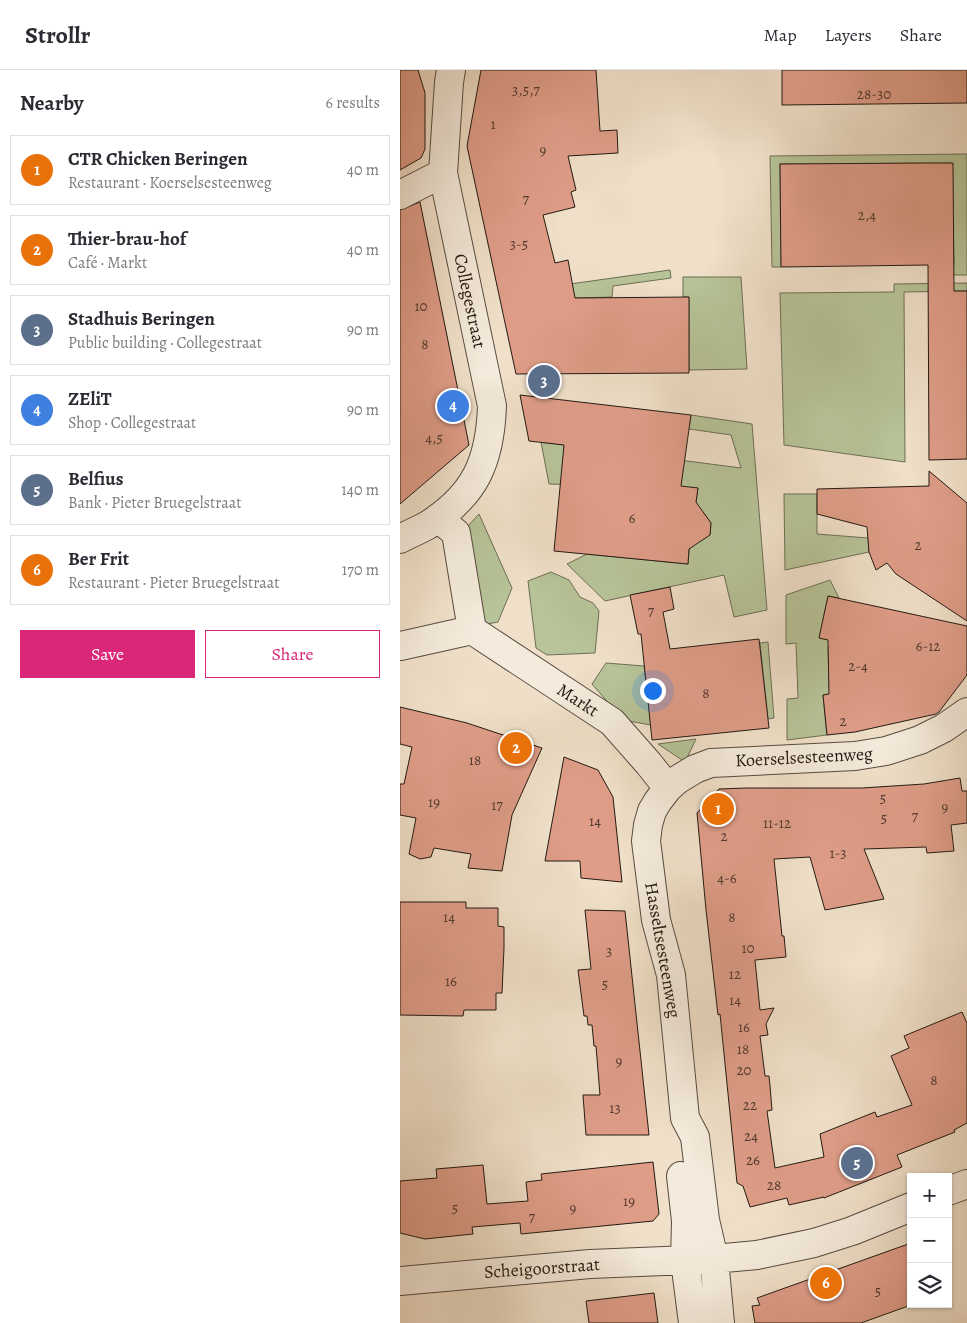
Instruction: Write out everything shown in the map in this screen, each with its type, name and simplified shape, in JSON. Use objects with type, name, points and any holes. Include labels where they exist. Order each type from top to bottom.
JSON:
[{"type":"street","name":"Collegestraat","points":[[438,518],[452,508],[478,475],[491,429],[492,406],[443,173],[451,70]]},
{"type":"street","points":[[400,195],[443,173]]},
{"type":"street","points":[[400,539],[438,518],[456,532],[472,630],[400,646]]},
{"type":"street","name":"Markt","points":[[472,630],[612,722],[668,788]]},
{"type":"street","name":"Koerselsesteenweg","points":[[668,788],[695,769],[711,763],[855,756],[886,751],[920,740],[944,728],[967,712]]},
{"type":"street","name":"Hasseltsesteenweg","points":[[668,788],[652,811],[646,841],[656,920],[671,975],[685,1118],[694,1136],[705,1220],[714,1259],[720,1323]]},
{"type":"street","name":"Hasseltsesteenweg","points":[[685,1118],[678,1136],[686,1221],[685,1261],[693,1323]]},
{"type":"street","points":[[952,1190],[967,1184]]},
{"type":"street","name":"Scheigoorstraat","points":[[400,1281],[590,1264],[685,1261],[757,1255],[814,1243],[852,1231],[907,1209]]},
{"type":"green space","points":[[967,154],[967,275],[940,275],[954,265],[952,163],[780,164],[781,267],[772,267],[770,156]]},
{"type":"green space","points":[[670,270],[671,278],[613,286],[612,297],[536,299],[534,289]]},
{"type":"green space","points":[[683,277],[741,277],[747,369],[689,370],[689,297],[683,297]]},
{"type":"green space","points":[[967,283],[967,291],[904,292],[905,462],[784,445],[780,293],[894,292],[894,284]]},
{"type":"green space","points":[[691,415],[752,424],[767,610],[734,617],[724,575],[605,601],[567,564],[587,554],[688,564],[690,542],[710,535],[711,523],[704,513],[695,511],[698,488],[549,484],[541,442],[741,468],[731,435],[689,429]]},
{"type":"green space","points":[[784,494],[817,494],[817,534],[868,538],[869,552],[785,570]]},
{"type":"green space","points":[[479,514],[512,588],[498,622],[482,625],[466,528]]},
{"type":"green space","points":[[551,572],[569,580],[580,597],[593,603],[599,611],[595,653],[547,655],[536,648],[528,581]]},
{"type":"green space","points":[[830,580],[839,598],[828,596],[819,638],[830,640],[828,648],[829,687],[836,693],[823,695],[827,735],[787,740],[787,699],[798,698],[796,643],[786,644],[786,595]]},
{"type":"green space","points":[[768,642],[774,718],[768,719],[760,643]]},
{"type":"green space","points":[[606,663],[644,666],[651,725],[623,720],[592,684]]},
{"type":"green space","points":[[696,739],[685,762],[658,744]]},
{"type":"building","points":[[400,70],[418,70],[425,93],[425,149],[421,158],[400,170]]},
{"type":"building","points":[[481,70],[596,70],[600,131],[617,130],[618,153],[568,156],[576,190],[571,192],[575,207],[543,215],[555,263],[568,260],[575,298],[689,297],[689,373],[516,374],[467,146]]},
{"type":"building","points":[[782,70],[967,70],[967,103],[782,105]]},
{"type":"building","points":[[953,163],[954,291],[967,291],[967,459],[929,460],[928,265],[781,267],[780,164]]},
{"type":"building","points":[[420,202],[469,445],[400,504],[400,210]]},
{"type":"building","points":[[520,395],[691,415],[681,486],[698,488],[696,502],[711,523],[710,535],[689,549],[688,564],[554,551],[564,445],[529,441]]},
{"type":"building","points":[[929,471],[967,503],[967,621],[896,574],[887,563],[876,570],[869,552],[867,527],[817,514],[817,489],[929,486]]},
{"type":"building","points":[[670,587],[674,609],[663,612],[670,649],[759,639],[769,728],[652,740],[641,634],[638,634],[630,595]]},
{"type":"building","points":[[828,596],[967,626],[967,675],[939,712],[855,732],[827,735],[823,695],[829,694],[828,640],[819,638]]},
{"type":"building","points":[[400,707],[467,723],[542,748],[512,815],[502,871],[468,868],[471,854],[434,848],[431,857],[420,859],[409,854],[416,818],[400,815],[400,784],[404,784],[412,747],[400,744]]},
{"type":"building","points":[[564,757],[598,770],[613,797],[622,882],[581,878],[580,861],[545,861]]},
{"type":"building","points":[[960,778],[962,791],[967,791],[967,823],[951,825],[954,851],[927,853],[926,847],[864,849],[884,899],[825,910],[810,857],[774,859],[786,957],[755,960],[760,1010],[774,1008],[766,1024],[768,1035],[760,1036],[765,1076],[769,1076],[772,1110],[767,1111],[775,1168],[824,1157],[820,1134],[875,1112],[877,1117],[912,1105],[891,1056],[909,1048],[904,1036],[962,1012],[967,1023],[967,1123],[954,1130],[955,1132],[897,1155],[902,1167],[824,1198],[789,1205],[787,1198],[750,1207],[743,1186],[737,1183],[697,813],[719,789],[862,788],[924,784]]},
{"type":"building","points":[[400,902],[466,902],[466,908],[498,908],[498,926],[504,927],[504,948],[502,993],[496,993],[496,1010],[464,1010],[463,1016],[400,1015]]},
{"type":"building","points":[[585,910],[625,911],[649,1135],[586,1135],[583,1095],[600,1095],[596,1046],[594,1046],[592,1025],[588,1025],[587,1016],[584,1016],[578,970],[591,969]]},
{"type":"building","points":[[653,1162],[659,1214],[653,1221],[521,1234],[520,1223],[472,1227],[473,1234],[425,1239],[400,1233],[400,1181],[437,1178],[436,1169],[483,1165],[487,1204],[528,1201],[526,1182],[542,1180],[541,1174]]},
{"type":"building","points":[[907,1244],[907,1306],[861,1323],[755,1323],[752,1306],[760,1305],[757,1298]]},
{"type":"building","points":[[654,1293],[658,1323],[589,1323],[586,1301]]},
{"type":"place","name":"Stadhuis Beringen","points":[[544,381]]},
{"type":"place","name":"ZEliT","points":[[453,406]]},
{"type":"place","name":"Thier-brau-hof","points":[[516,748]]},
{"type":"place","name":"CTR Chicken Beringen","points":[[718,809]]},
{"type":"place","name":"Belfius","points":[[857,1163]]},
{"type":"place","name":"Ber Frit","points":[[826,1283]]}]
